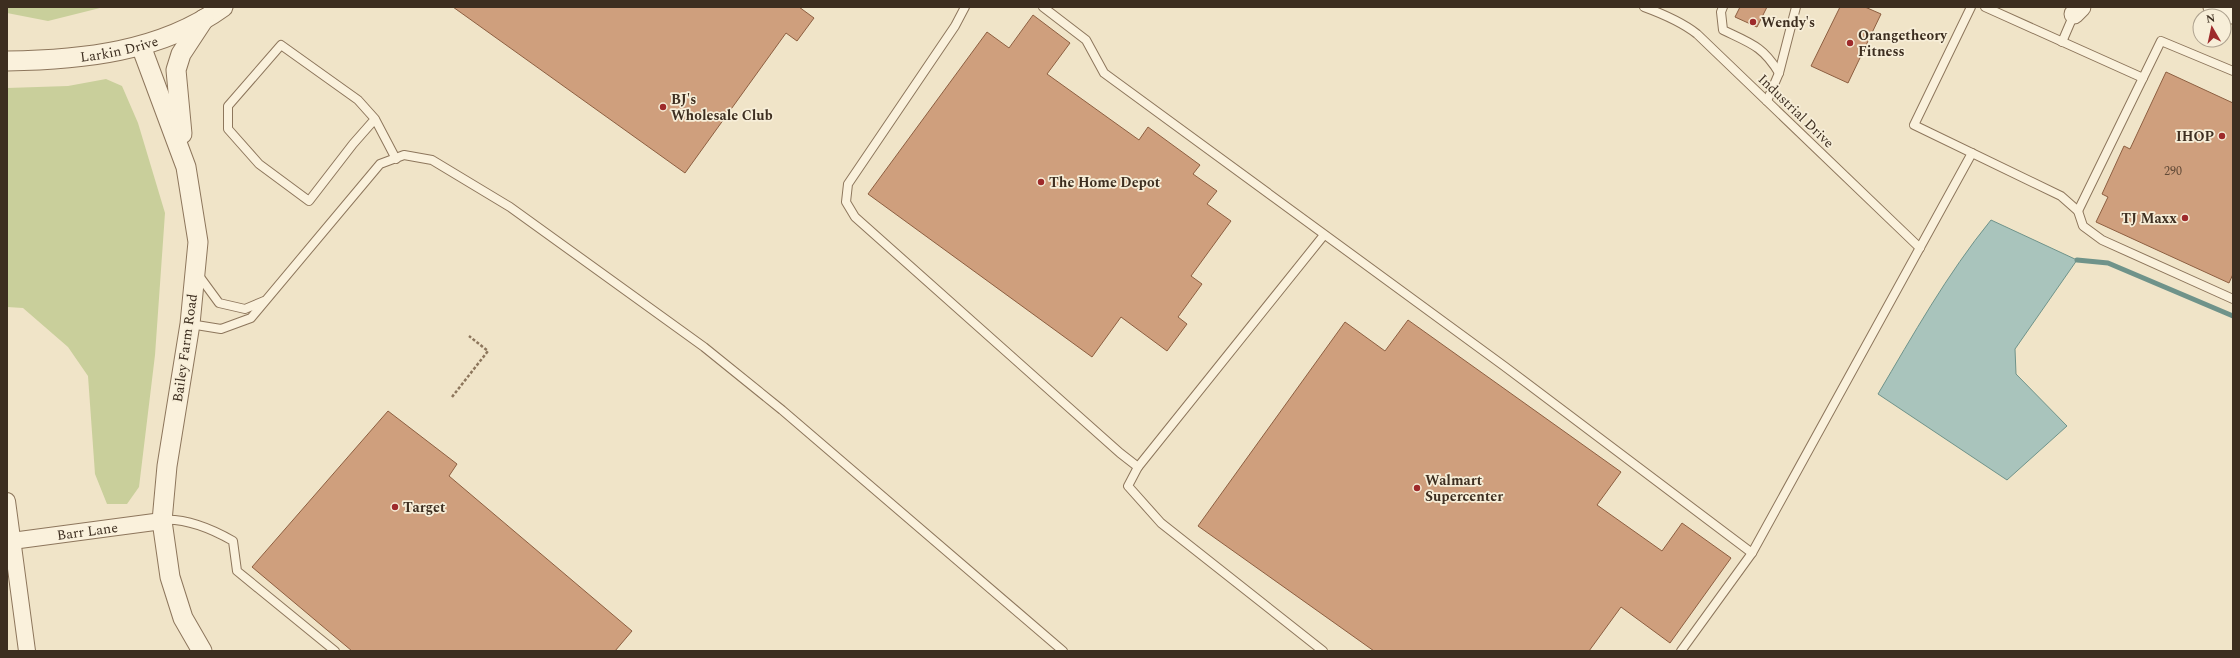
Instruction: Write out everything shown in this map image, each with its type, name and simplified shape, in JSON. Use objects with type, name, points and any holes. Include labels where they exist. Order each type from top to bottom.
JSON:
[{"type":"street","name":"Larkin Drive","points":[[7,61],[93,57],[141,46],[185,28],[223,7]]},
{"type":"street","points":[[2214,7],[2233,14]]},
{"type":"street","points":[[186,167],[180,125],[176,70],[181,54],[206,17]]},
{"type":"street","name":"Bailey Farm Road","points":[[141,46],[186,167],[198,242],[190,324],[168,466],[162,521],[170,577],[183,618],[202,651]]},
{"type":"street","points":[[7,501],[27,651]]},
{"type":"street","name":"Barr Lane","points":[[12,541],[162,521]]},
{"type":"lane","points":[[965,7],[955,26],[848,184],[846,202],[855,217],[1120,453],[1138,467]]},
{"type":"lane","points":[[1043,7],[1086,40],[1104,73],[1504,366],[1752,553]]},
{"type":"lane","name":"Industrial Drive","points":[[1644,7],[1664,10],[1697,34],[1920,248]]},
{"type":"lane","points":[[1723,7],[1721,12],[1722,30],[1751,43],[1768,56],[1779,74]]},
{"type":"lane","points":[[1767,101],[1779,74],[1796,7]]},
{"type":"lane","points":[[1972,7],[1914,125],[2062,196],[2078,211],[2083,226],[2102,240],[2233,299]]},
{"type":"lane","points":[[1985,7],[2143,78]]},
{"type":"lane","points":[[2062,42],[2076,9]]},
{"type":"lane","points":[[2078,211],[2161,41],[2233,71]]},
{"type":"lane","points":[[375,119],[353,144],[309,201],[259,164],[228,129],[228,106],[281,45],[358,100],[375,119],[396,159]]},
{"type":"lane","points":[[1680,651],[1752,553],[1972,153]]},
{"type":"lane","points":[[190,324],[222,330],[251,318],[380,164],[404,155],[432,160],[504,203],[685,332],[782,410],[1063,651]]},
{"type":"lane","points":[[1323,651],[1162,523],[1128,486],[1138,467],[1324,235]]},
{"type":"lane","points":[[195,270],[219,303],[245,309],[266,300]]},
{"type":"lane","points":[[162,521],[175,519],[216,530],[233,541],[237,570],[335,651]]},
{"type":"path","points":[[452,397],[488,351],[469,336]]},
{"type":"green space","points":[[7,7],[104,7],[48,21],[7,13]]},
{"type":"green space","points":[[106,79],[122,86],[138,123],[165,213],[155,355],[139,487],[127,504],[107,504],[95,474],[88,376],[68,347],[23,308],[7,307],[7,88],[68,86]]},
{"type":"water","points":[[1991,220],[2077,260],[2015,349],[2016,374],[2067,426],[2007,480],[1878,394],[1945,283]]},
{"type":"building","name":"BJ's Wholesale Club","points":[[453,7],[799,7],[814,18],[797,41],[786,33],[685,173]]},
{"type":"building","name":"Wendy's","points":[[1740,7],[1767,7],[1757,27],[1735,17]]},
{"type":"building","points":[[1840,7],[1865,7],[1881,14],[1848,83],[1811,66]]},
{"type":"building","name":"The Home Depot","points":[[1033,15],[1070,43],[1047,74],[1139,140],[1148,127],[1200,165],[1193,174],[1217,191],[1207,204],[1231,221],[1191,276],[1202,284],[1178,317],[1187,324],[1167,351],[1121,317],[1092,357],[868,194],[987,32],[1009,48]]},
{"type":"building","points":[[2166,72],[2233,103],[2233,274],[2229,283],[2096,222],[2108,197],[2102,194],[2124,146],[2130,149]]},
{"type":"building","name":"Walmart Supercenter","points":[[1408,320],[1621,472],[1597,505],[1662,551],[1682,523],[1731,558],[1670,643],[1621,607],[1589,651],[1374,651],[1198,526],[1345,322],[1385,351]]},
{"type":"building","name":"Target","points":[[388,411],[457,464],[449,476],[632,631],[615,651],[352,651],[252,567]]},
{"type":"waterway","points":[[2077,260],[2108,263],[2233,316]]},
{"type":"place","name":"Wendy's","points":[[1753,22]]},
{"type":"place","name":"Orangetheory Fitness","points":[[1850,43]]},
{"type":"place","name":"BJ's Wholesale Club","points":[[663,107]]},
{"type":"place","name":"IHOP","points":[[2222,136]]},
{"type":"place","name":"The Home Depot","points":[[1041,182]]},
{"type":"place","name":"TJ Maxx","points":[[2185,218]]},
{"type":"place","name":"Walmart Supercenter","points":[[1417,488]]},
{"type":"place","name":"Target","points":[[395,507]]}]
